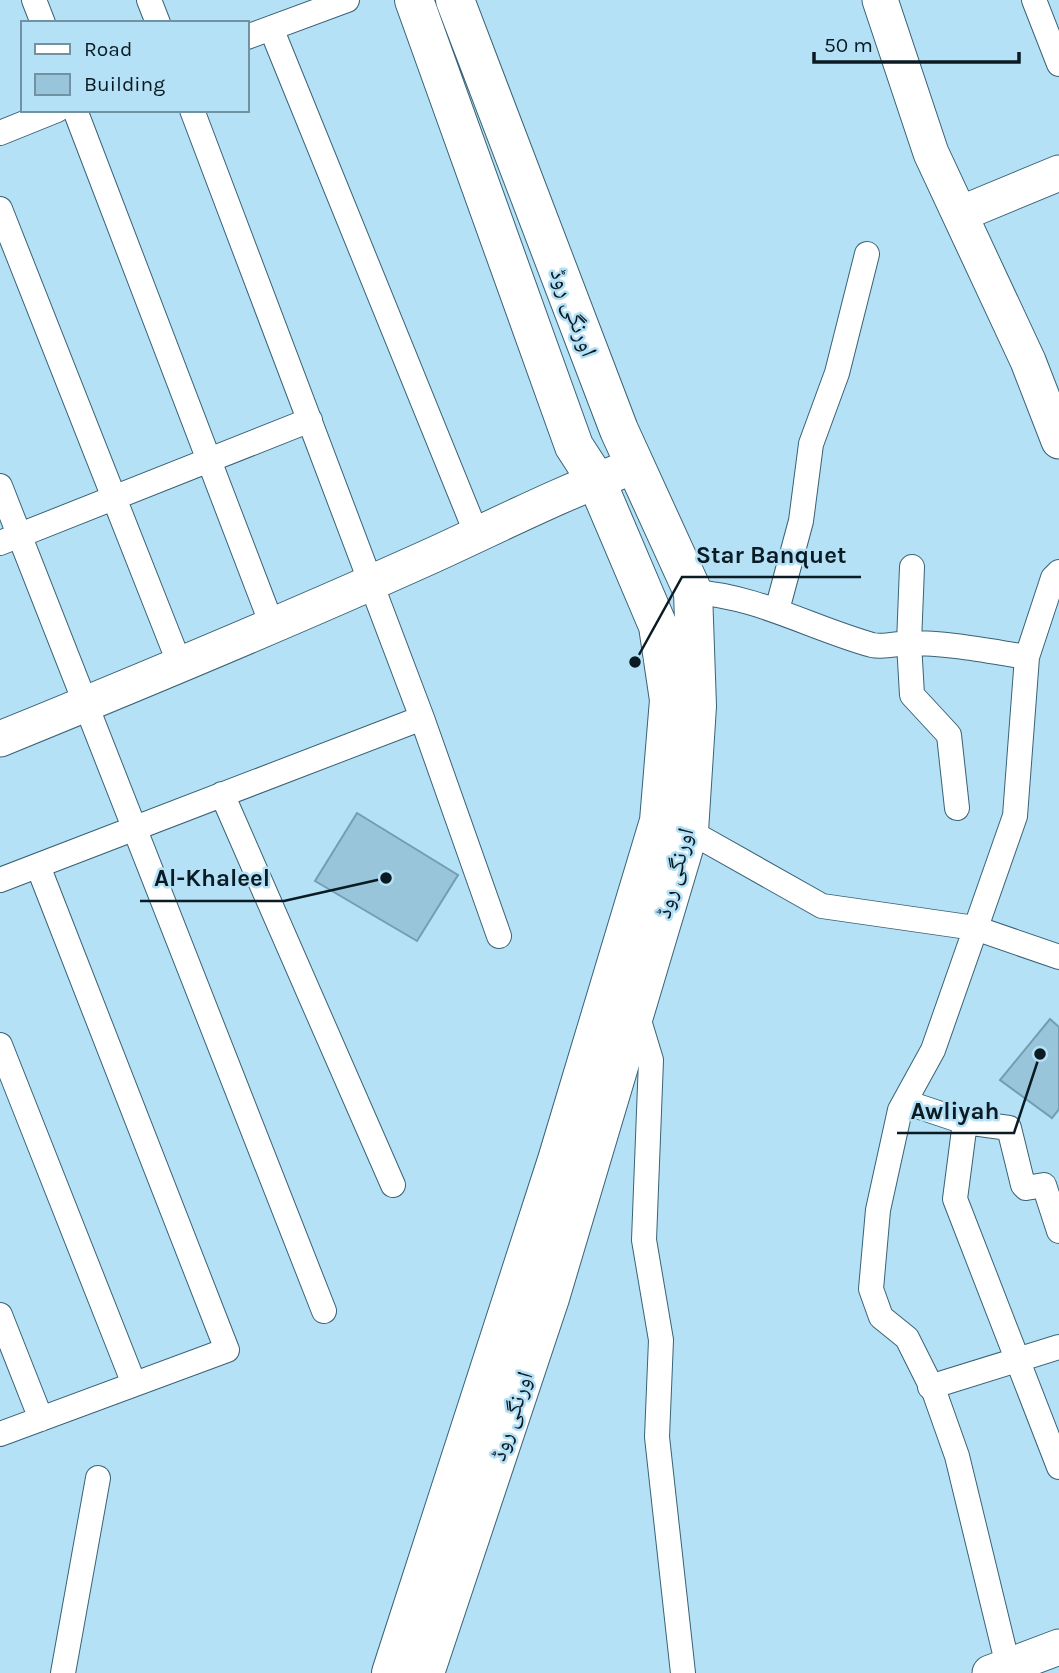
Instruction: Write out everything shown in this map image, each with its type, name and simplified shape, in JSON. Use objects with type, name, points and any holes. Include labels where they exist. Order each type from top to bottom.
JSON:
[{"type":"main road","name":"اورنگی روڈ","points":[[391,1673],[556,1160],[659,821],[670,700],[658,626],[596,480],[575,446],[414,0]]},
{"type":"main road","name":"اورنگی روڈ","points":[[425,1673],[550,1298],[689,831],[697,706],[692,592],[635,466],[455,0]]},
{"type":"main road","points":[[880,0],[932,153],[1028,361],[1059,441]]},
{"type":"main road","points":[[960,214],[1059,173]]},
{"type":"main road","points":[[0,739],[180,665],[596,480],[635,466]]},
{"type":"main road","points":[[999,1670],[1059,1647]]},
{"type":"street","points":[[34,0],[42,21]]},
{"type":"street","points":[[149,0],[157,21]]},
{"type":"street","points":[[248,37],[347,0]]},
{"type":"street","points":[[1034,0],[1059,64]]},
{"type":"street","points":[[271,28],[477,535]]},
{"type":"street","points":[[0,133],[52,112]]},
{"type":"street","points":[[76,112],[272,625]]},
{"type":"street","points":[[193,112],[422,718],[499,936]]},
{"type":"street","points":[[0,209],[180,665]]},
{"type":"street","points":[[777,610],[801,521],[811,444],[837,373],[867,254]]},
{"type":"street","points":[[9,539],[310,420]]},
{"type":"street","points":[[0,486],[9,539],[88,703],[133,829],[324,1311]]},
{"type":"street","points":[[912,566],[909,642],[912,695],[948,735],[957,808]]},
{"type":"street","points":[[999,1670],[957,1456],[930,1387],[906,1338],[881,1317],[871,1289],[878,1210],[900,1110],[933,1050],[1015,816],[1027,657],[1053,578],[1059,572]]},
{"type":"street","points":[[692,592],[721,594],[777,610],[875,646],[909,642],[1027,657]]},
{"type":"street","points":[[0,880],[422,718]]},
{"type":"street","points":[[222,794],[393,1185]]},
{"type":"street","points":[[689,831],[822,905],[975,928],[1059,957]]},
{"type":"street","points":[[0,1434],[227,1350],[38,866]]},
{"type":"street","points":[[635,1008],[651,1060],[644,1240],[661,1340],[657,1437],[683,1673]]},
{"type":"street","points":[[0,1045],[134,1384]]},
{"type":"street","points":[[905,1102],[965,1122],[1009,1128],[1023,1185],[1026,1188],[1044,1185],[1059,1231]]},
{"type":"street","points":[[965,1122],[956,1199],[1059,1467]]},
{"type":"street","points":[[0,1315],[41,1419]]},
{"type":"street","points":[[930,1387],[1059,1347]]},
{"type":"street","points":[[63,1673],[98,1478]]},
{"type":"building","points":[[357,813],[458,875],[417,941],[315,881]]},
{"type":"building","points":[[1050,1019],[1059,1027],[1059,1109],[1052,1118],[1000,1080]]},
{"type":"place","name":"Star Banquet","points":[[635,662]]},
{"type":"place","name":"Al-Khaleel","points":[[386,878]]},
{"type":"place","name":"Awliyah","points":[[1040,1054]]}]
